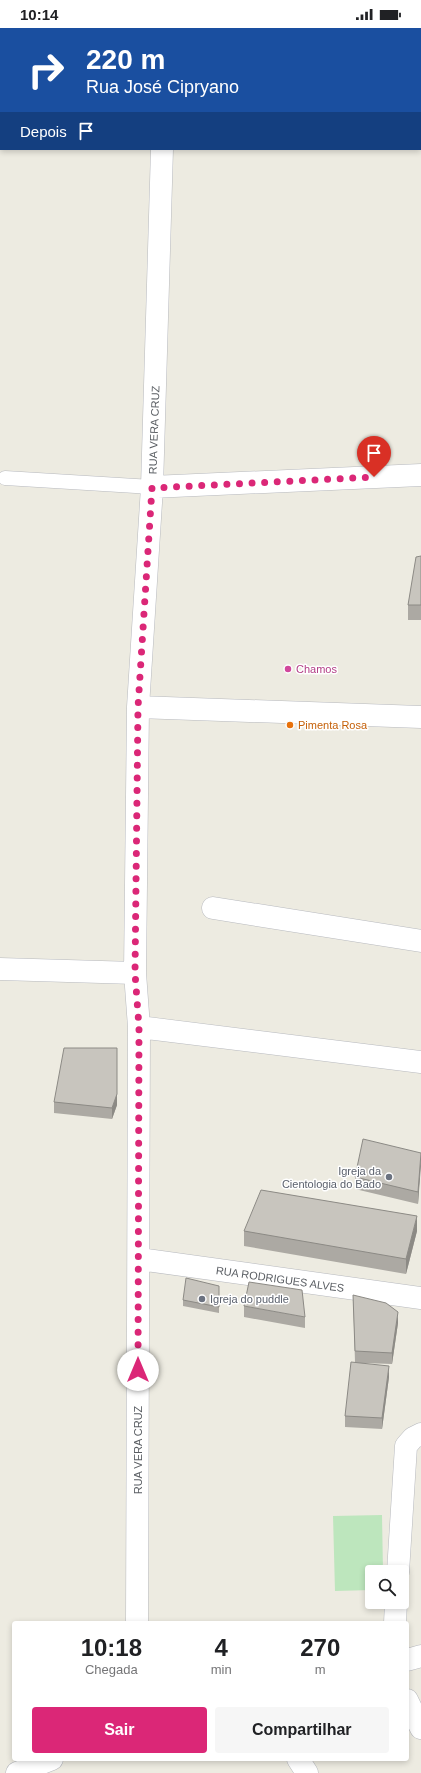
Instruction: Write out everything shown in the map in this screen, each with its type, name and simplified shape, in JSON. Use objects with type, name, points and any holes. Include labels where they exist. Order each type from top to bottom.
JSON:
[{"type":"street","name":"RUA VERA CRUZ","points":[[137,1621],[139,1027],[135,973],[138,707],[152,488],[162,150]]},
{"type":"street","points":[[152,488],[421,475]]},
{"type":"street","points":[[138,707],[421,717]]},
{"type":"street","points":[[213,908],[421,941]]},
{"type":"street","points":[[0,969],[135,973]]},
{"type":"street","points":[[139,1027],[421,1062]]},
{"type":"street","name":"RUA RODRIGUES ALVES","points":[[139,1259],[421,1298]]},
{"type":"street","points":[[398,1565],[406,1446],[413,1438],[421,1434]]},
{"type":"street","points":[[395,1621],[396,1609]]},
{"type":"street","points":[[409,1659],[421,1656]]},
{"type":"street","points":[[409,1704],[421,1728]]},
{"type":"street","points":[[17,1773],[47,1761]]},
{"type":"street","points":[[299,1761],[307,1773]]},
{"type":"lane","points":[[6,478],[152,488]]},
{"type":"green space","points":[[382,1515],[383,1565],[365,1565],[365,1590],[335,1591],[333,1516]]},
{"type":"building","points":[[421,556],[421,605],[408,605],[416,557]]},
{"type":"building","points":[[64,1048],[117,1048],[117,1094],[112,1108],[54,1102]]},
{"type":"building","name":"Igreja da Cientologia do Bado","points":[[363,1139],[421,1153],[418,1192],[355,1177]]},
{"type":"building","points":[[261,1190],[417,1216],[406,1259],[244,1231]]},
{"type":"building","name":"Igreja do puddle","points":[[186,1278],[219,1286],[219,1307],[183,1300]]},
{"type":"building","points":[[249,1282],[302,1290],[305,1317],[244,1306]]},
{"type":"building","points":[[353,1295],[386,1303],[398,1312],[392,1353],[355,1351]]},
{"type":"building","points":[[351,1362],[389,1366],[382,1418],[345,1416]]},
{"type":"place","name":"Chamos","points":[[288,669]]},
{"type":"place","name":"Pimenta Rosa","points":[[290,725]]},
{"type":"place","name":"Igreja da Cientologia do Bado","points":[[389,1177]]},
{"type":"place","name":"Igreja do puddle","points":[[202,1299]]},
{"type":"route","points":[[138,1370],[139,1027],[135,973],[138,707],[152,488],[374,477]]}]
